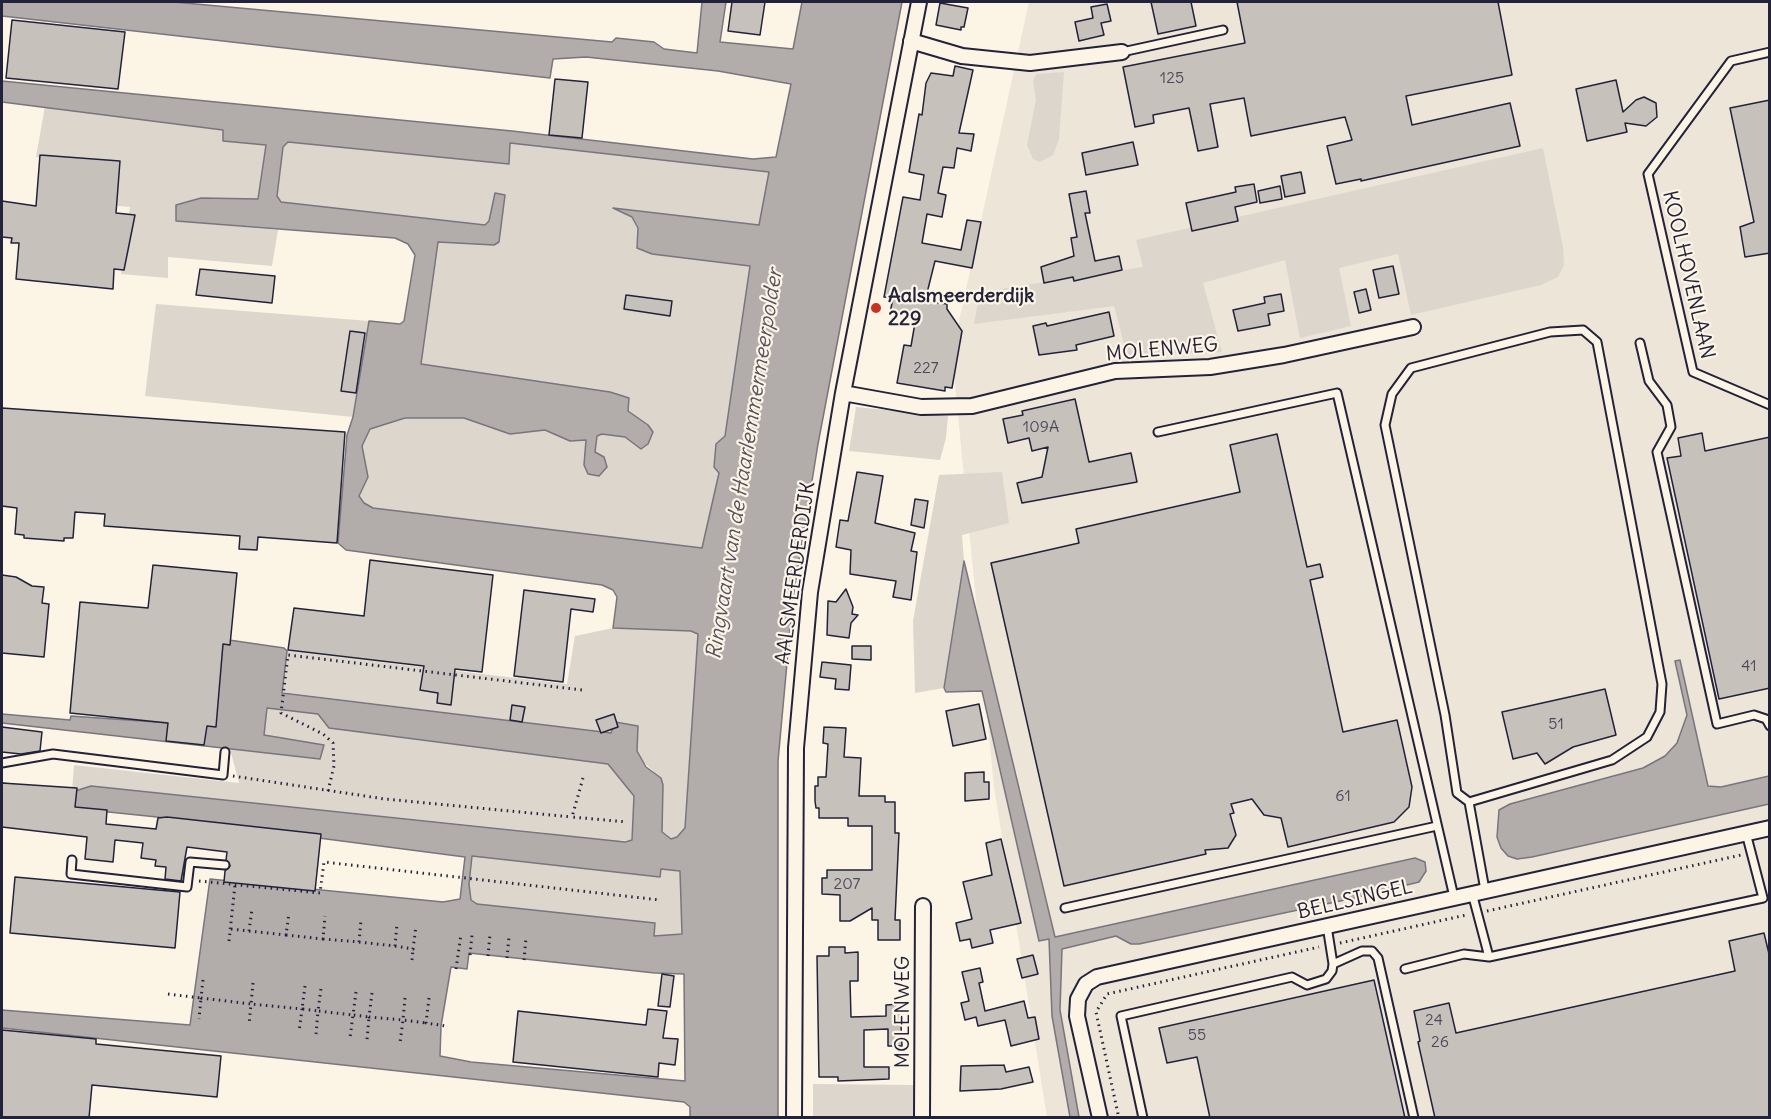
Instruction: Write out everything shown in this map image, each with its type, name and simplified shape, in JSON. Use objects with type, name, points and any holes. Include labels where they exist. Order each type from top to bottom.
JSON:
[{"type":"street","name":"AALSMEERDERDIJK","points":[[794,1118],[796,748],[810,592],[843,393],[918,2]]},
{"type":"street","points":[[911,41],[962,56],[1030,63],[1122,52]]},
{"type":"street","name":"MOLENWEG","points":[[843,393],[921,407],[972,406],[1115,371],[1210,367],[1284,355],[1413,327]]},
{"type":"street","name":"BELLSINGEL","points":[[1100,1118],[1077,1016],[1078,999],[1086,984],[1097,977],[1770,828]]},
{"type":"street","name":"MOLENWEG","points":[[922,1118],[923,906]]},
{"type":"lane","points":[[1122,52],[1223,30]]},
{"type":"lane","name":"KOOLHOVENLAAN","points":[[1770,52],[1731,61],[1648,174],[1693,372],[1770,405]]},
{"type":"lane","points":[[1468,802],[1612,760],[1647,737],[1660,712],[1662,684],[1597,342],[1583,330],[1550,332],[1411,369],[1392,394],[1384,425],[1444,715],[1457,793],[1468,802],[1478,892],[1478,913],[1489,957]]},
{"type":"lane","points":[[1640,343],[1649,381],[1667,405],[1671,427],[1657,452],[1717,724],[1754,715],[1766,719],[1770,726]]},
{"type":"lane","points":[[1158,432],[1337,393],[1454,897]]},
{"type":"lane","points":[[2,763],[53,754],[223,775],[225,752]]},
{"type":"lane","points":[[1065,908],[1437,826]]},
{"type":"lane","points":[[1405,969],[1464,954],[1489,957],[1763,898],[1746,833]]},
{"type":"lane","points":[[72,860],[71,874],[187,887],[190,862],[225,865]]},
{"type":"lane","points":[[1143,1118],[1121,1016],[1292,977],[1307,985],[1326,979],[1332,971],[1333,964],[1328,945],[1327,926]]},
{"type":"lane","points":[[1333,964],[1362,951],[1372,951],[1378,958],[1414,1118]]},
{"type":"path","points":[[328,791],[334,766],[333,743],[323,734],[281,713],[288,655],[582,690]]},
{"type":"path","points":[[223,775],[467,808],[627,822]]},
{"type":"path","points":[[572,817],[583,778]]},
{"type":"path","points":[[1118,1114],[1096,1012],[1107,994],[1751,853]]},
{"type":"path","points":[[188,879],[320,893],[324,862],[660,900]]},
{"type":"path","points":[[228,941],[235,885]]},
{"type":"path","points":[[249,931],[252,909]]},
{"type":"path","points":[[286,935],[289,913]]},
{"type":"path","points":[[323,939],[325,916]]},
{"type":"path","points":[[359,942],[361,920]]},
{"type":"path","points":[[395,946],[397,924]]},
{"type":"path","points":[[412,960],[416,926]]},
{"type":"path","points":[[231,929],[413,949]]},
{"type":"path","points":[[456,969],[461,934]]},
{"type":"path","points":[[488,956],[490,934]]},
{"type":"path","points":[[470,955],[472,935]]},
{"type":"path","points":[[507,958],[508,937]]},
{"type":"path","points":[[524,960],[526,938]]},
{"type":"path","points":[[199,1019],[203,980]]},
{"type":"path","points":[[249,1025],[253,983]]},
{"type":"path","points":[[299,1032],[305,986]]},
{"type":"path","points":[[316,1034],[321,988]]},
{"type":"path","points":[[350,1038],[356,992]]},
{"type":"path","points":[[367,1040],[372,993]]},
{"type":"path","points":[[168,994],[446,1026]]},
{"type":"path","points":[[400,1043],[405,998]]},
{"type":"path","points":[[426,1023],[429,998]]},
{"type":"shaded area","points":[[1029,2],[1769,2],[1769,1117],[1047,1117],[994,787],[952,353]]},
{"type":"shaded area","points":[[1064,72],[1059,139],[1053,155],[1040,162],[1033,159],[1027,145],[1036,100],[1033,81],[1036,74]]},
{"type":"shaded area","points":[[45,106],[224,130],[223,141],[266,145],[258,199],[201,198],[177,205],[177,221],[278,230],[272,266],[168,257],[168,278],[121,274],[130,207],[107,205],[112,164],[36,157]]},
{"type":"shaded area","points":[[288,141],[509,164],[510,143],[769,172],[759,225],[616,209],[632,217],[638,227],[637,248],[652,254],[750,265],[725,436],[716,444],[719,473],[703,548],[373,508],[364,503],[359,496],[368,477],[362,446],[370,429],[405,418],[464,418],[510,434],[545,430],[570,440],[586,440],[595,452],[597,436],[602,434],[625,437],[648,425],[628,411],[629,398],[610,392],[421,364],[438,242],[494,245],[495,193],[489,221],[485,225],[281,202],[277,196],[283,147]]},
{"type":"shaded area","points":[[1543,148],[1563,247],[1564,265],[1558,277],[1541,285],[1411,315],[1398,254],[1339,268],[1351,326],[1300,338],[1285,260],[1203,283],[1222,352],[1127,355],[1114,306],[974,324],[980,292],[1143,267],[1136,240]]},
{"type":"shaded area","points":[[156,304],[369,321],[353,417],[145,396]]},
{"type":"shaded area","points":[[856,407],[948,416],[946,438],[940,460],[849,451]]},
{"type":"shaded area","points":[[1002,472],[1009,523],[962,535],[964,561],[944,688],[915,693],[913,621],[939,475]]},
{"type":"shaded area","points":[[613,628],[691,631],[698,634],[685,828],[677,837],[671,839],[662,832],[663,785],[661,778],[640,759],[637,751],[638,726],[615,722],[611,733],[281,692],[287,651],[567,684],[575,636]]},
{"type":"shaded area","points":[[267,708],[318,714],[329,728],[608,764],[634,796],[632,840],[603,842],[540,832],[91,786],[72,792],[74,765],[239,783],[230,749],[320,759],[323,745],[263,735]]},
{"type":"shaded area","points":[[471,856],[659,877],[661,869],[681,871],[682,934],[654,936],[654,923],[477,904],[471,900],[469,884]]},
{"type":"shaded area","points":[[813,1084],[914,1085],[914,1117],[813,1117]]},
{"type":"water","name":"Ringvaart van de Haarlemmermeerpolder","points":[[2,2],[174,2],[612,42],[616,38],[654,42],[664,49],[697,53],[702,2],[726,2],[720,42],[793,49],[802,2],[902,2],[818,444],[793,598],[778,761],[778,1117],[690,1117],[690,1107],[684,1102],[2,1028],[2,1010],[190,1025],[210,879],[443,902],[460,899],[465,857],[157,817],[2,801],[2,783],[72,792],[91,786],[625,842],[632,840],[634,796],[608,764],[329,728],[318,714],[267,708],[264,735],[324,745],[320,759],[2,723],[2,714],[70,720],[71,716],[213,726],[222,639],[284,648],[287,651],[282,693],[611,733],[615,722],[638,726],[637,751],[646,767],[661,778],[663,785],[662,832],[671,839],[677,837],[685,828],[698,634],[691,631],[613,628],[617,597],[613,590],[602,585],[346,550],[338,543],[347,435],[353,417],[369,321],[400,324],[404,321],[415,255],[408,244],[395,238],[176,221],[176,205],[201,198],[258,199],[266,145],[223,141],[223,130],[2,102],[2,81],[512,131],[753,159],[776,157],[791,84],[718,71],[586,57],[553,59],[550,78],[2,16]],"holes":[[[288,142],[509,164],[510,143],[769,172],[759,225],[613,208],[632,217],[638,228],[637,248],[652,254],[750,266],[725,436],[716,444],[714,467],[719,473],[702,548],[373,508],[364,503],[359,496],[368,477],[362,446],[370,429],[405,418],[464,418],[510,434],[545,430],[570,441],[586,440],[584,465],[588,474],[599,476],[607,467],[604,457],[595,452],[597,436],[602,434],[625,437],[641,449],[648,444],[653,432],[648,425],[628,411],[629,398],[610,392],[421,364],[438,242],[494,245],[499,242],[505,195],[495,193],[489,221],[485,225],[281,202],[277,196],[283,147]],[[472,856],[660,877],[661,869],[680,871],[682,934],[654,936],[655,923],[477,904],[471,900],[469,884]],[[469,953],[655,973],[684,974],[685,1081],[471,1062],[440,1056],[441,1026],[451,967],[467,969]]]},
{"type":"water","points":[[964,561],[1055,937],[1415,858],[1425,862],[1426,871],[1419,882],[1354,898],[1139,944],[1131,944],[1116,936],[1062,949],[1060,1010],[1079,1117],[1070,1117],[1052,1016],[1049,939],[1039,941],[982,691],[946,692],[944,688]]},
{"type":"water","points":[[1680,660],[1708,786],[1721,787],[1769,776],[1769,804],[1532,857],[1517,859],[1508,856],[1501,848],[1497,837],[1499,810],[1510,804],[1643,768],[1665,756],[1677,743],[1687,715],[1675,661]]},
{"type":"building","points":[[732,2],[765,2],[760,35],[728,31]]},
{"type":"building","points":[[1151,2],[1191,2],[1196,26],[1158,34]]},
{"type":"building","points":[[1237,2],[1498,2],[1512,75],[1406,96],[1412,125],[1510,103],[1520,146],[1361,181],[1361,179],[1336,184],[1327,146],[1352,140],[1345,117],[1251,136],[1244,98],[1210,104],[1218,147],[1198,151],[1189,108],[1153,115],[1154,123],[1135,127],[1123,67],[1245,43]]},
{"type":"building","points":[[940,3],[968,8],[964,27],[961,27],[961,30],[936,25]]},
{"type":"building","points":[[1107,4],[1111,21],[1101,23],[1104,35],[1079,41],[1075,22],[1093,18],[1091,7]]},
{"type":"building","points":[[12,20],[125,32],[118,89],[6,78]]},
{"type":"building","points":[[955,66],[973,70],[959,133],[974,134],[971,151],[957,148],[954,168],[943,167],[938,193],[946,195],[942,217],[927,214],[922,243],[961,250],[967,220],[981,222],[972,268],[935,261],[925,301],[947,304],[947,309],[962,331],[952,388],[945,387],[945,391],[897,383],[904,345],[911,346],[916,317],[890,313],[893,298],[884,297],[903,197],[920,200],[924,175],[909,172],[919,114],[922,115],[926,83],[931,73],[953,76]]},
{"type":"building","points":[[555,79],[588,82],[582,138],[549,135]]},
{"type":"building","points":[[1616,80],[1623,112],[1636,100],[1644,97],[1656,103],[1657,117],[1646,126],[1625,123],[1627,132],[1587,141],[1576,89]]},
{"type":"building","points":[[1770,100],[1770,253],[1745,257],[1740,227],[1754,222],[1730,108]]},
{"type":"building","points":[[1133,142],[1138,165],[1086,175],[1082,153]]},
{"type":"building","points":[[40,155],[120,161],[116,213],[135,215],[124,270],[114,269],[113,289],[16,279],[19,243],[11,243],[12,238],[2,237],[2,201],[36,206]]},
{"type":"building","points":[[1301,172],[1305,193],[1285,197],[1281,176]]},
{"type":"building","points":[[1254,184],[1257,202],[1235,207],[1238,221],[1192,231],[1186,203],[1236,192],[1235,187]]},
{"type":"building","points":[[1280,186],[1282,199],[1260,203],[1258,191]]},
{"type":"building","points":[[1086,191],[1090,213],[1085,213],[1095,261],[1119,256],[1122,270],[1074,281],[1073,277],[1044,283],[1041,267],[1074,256],[1071,238],[1077,237],[1069,194]]},
{"type":"building","points":[[1393,266],[1399,294],[1379,298],[1373,270]]},
{"type":"building","points":[[200,269],[275,276],[272,303],[196,295]]},
{"type":"building","points":[[1366,289],[1371,310],[1359,313],[1354,292]]},
{"type":"building","points":[[1281,294],[1284,311],[1268,314],[1270,325],[1238,331],[1233,310],[1265,303],[1264,297]]},
{"type":"building","points":[[626,295],[672,301],[670,316],[624,309]]},
{"type":"building","points":[[1109,312],[1114,336],[1076,345],[1077,350],[1039,355],[1033,326],[1046,323],[1047,326]]},
{"type":"building","points":[[350,331],[365,333],[356,393],[341,391]]},
{"type":"building","points":[[1075,399],[1089,462],[1131,453],[1137,482],[1022,503],[1017,483],[1042,477],[1048,447],[1032,451],[1029,438],[1008,443],[1003,419],[1023,415],[1022,411]]},
{"type":"building","points":[[2,408],[345,432],[337,543],[258,537],[257,550],[239,549],[240,536],[104,526],[105,514],[75,512],[73,538],[64,538],[64,541],[24,538],[24,535],[15,534],[17,508],[2,506]]},
{"type":"building","points":[[1702,433],[1705,451],[1770,437],[1770,688],[1719,699],[1667,458],[1681,456],[1678,438]]},
{"type":"building","points":[[1277,434],[1307,567],[1320,564],[1323,577],[1310,580],[1343,732],[1397,720],[1412,787],[1409,807],[1394,822],[1288,847],[1281,818],[1264,815],[1252,799],[1231,804],[1234,813],[1230,814],[1236,835],[1228,848],[1205,850],[1206,854],[1064,886],[991,563],[1079,543],[1076,529],[1240,492],[1230,445]]},
{"type":"building","points":[[857,472],[883,476],[875,523],[915,533],[911,551],[917,552],[911,600],[893,597],[896,581],[850,574],[851,550],[836,547],[840,520],[848,521]]},
{"type":"building","points":[[915,499],[928,501],[924,528],[911,525]]},
{"type":"building","points":[[370,560],[493,575],[482,672],[455,669],[451,705],[437,703],[438,693],[420,690],[424,666],[288,650],[294,608],[364,616]]},
{"type":"building","points":[[153,565],[237,573],[230,645],[223,644],[216,727],[207,726],[204,745],[166,741],[168,723],[70,713],[80,602],[148,608]]},
{"type":"building","points":[[2,575],[16,577],[32,586],[44,587],[42,603],[49,604],[44,657],[2,653]]},
{"type":"building","points":[[846,589],[853,607],[852,614],[858,615],[851,623],[849,638],[827,635],[828,601],[836,602]]},
{"type":"building","points":[[524,590],[595,599],[593,612],[571,609],[563,682],[514,676]]},
{"type":"building","points":[[852,646],[871,646],[871,660],[852,659]]},
{"type":"building","points":[[822,662],[851,665],[849,690],[835,689],[836,679],[820,677]]},
{"type":"building","points":[[1605,689],[1616,735],[1573,747],[1545,764],[1537,753],[1513,759],[1502,712]]},
{"type":"building","points":[[979,704],[986,739],[953,746],[946,711]]},
{"type":"building","points":[[512,705],[525,707],[522,722],[510,720]]},
{"type":"building","points":[[614,714],[618,727],[601,733],[596,720]]},
{"type":"building","points":[[2,727],[42,732],[40,751],[21,754],[2,752]]},
{"type":"building","points":[[824,727],[846,728],[844,757],[861,758],[859,796],[885,796],[885,802],[895,802],[895,833],[899,833],[895,920],[900,920],[900,940],[878,940],[878,920],[872,920],[872,908],[850,921],[840,921],[840,895],[822,894],[822,878],[827,878],[827,870],[872,870],[872,826],[848,826],[848,818],[819,818],[819,808],[816,808],[815,801],[815,786],[818,786],[818,777],[826,777],[828,744],[823,743]]},
{"type":"building","points":[[984,772],[984,782],[989,782],[989,799],[965,801],[965,773]]},
{"type":"building","points":[[2,783],[77,788],[75,807],[107,810],[106,824],[156,829],[158,818],[167,817],[321,834],[315,891],[224,882],[225,871],[230,866],[226,860],[227,852],[187,847],[181,881],[165,879],[166,867],[155,866],[156,860],[141,858],[143,843],[115,840],[113,862],[85,859],[87,837],[2,827]]},
{"type":"building","points":[[1001,839],[1021,923],[990,930],[993,943],[972,948],[970,939],[960,941],[956,923],[972,919],[963,882],[992,875],[986,843]]},
{"type":"building","points":[[15,877],[180,892],[175,948],[10,933]]},
{"type":"building","points":[[1764,933],[1770,958],[1770,1118],[1435,1118],[1418,1042],[1420,1041],[1414,1011],[1449,1003],[1456,1033],[1735,971],[1729,941]]},
{"type":"building","points":[[829,947],[845,947],[845,953],[858,952],[858,981],[850,981],[851,1017],[886,1016],[886,1005],[900,1004],[902,1046],[888,1046],[888,1029],[864,1030],[864,1067],[889,1067],[889,1079],[838,1081],[838,1077],[819,1077],[817,956],[829,956]]},
{"type":"building","points":[[1033,955],[1038,974],[1022,978],[1017,959]]},
{"type":"building","points":[[980,968],[983,982],[979,983],[985,1011],[1024,1001],[1028,1018],[1035,1017],[1039,1039],[1011,1046],[1005,1020],[978,1026],[976,1017],[965,1020],[961,1003],[969,1001],[962,972]]},
{"type":"building","points":[[662,974],[674,976],[670,1007],[658,1006]]},
{"type":"building","points":[[1374,980],[1405,1118],[1210,1118],[1197,1057],[1167,1063],[1159,1028]]},
{"type":"building","points":[[648,1009],[667,1011],[663,1038],[678,1039],[675,1065],[659,1063],[658,1077],[513,1062],[518,1011],[646,1025]]},
{"type":"building","points":[[2,1030],[96,1039],[96,1044],[221,1056],[217,1097],[92,1085],[89,1118],[2,1118]]},
{"type":"building","points":[[1004,1065],[1006,1072],[1029,1067],[1033,1082],[1001,1089],[960,1091],[961,1066]]},
{"type":"place","name":"Aalsmeerderdijk 229","points":[[876,308]]}]
